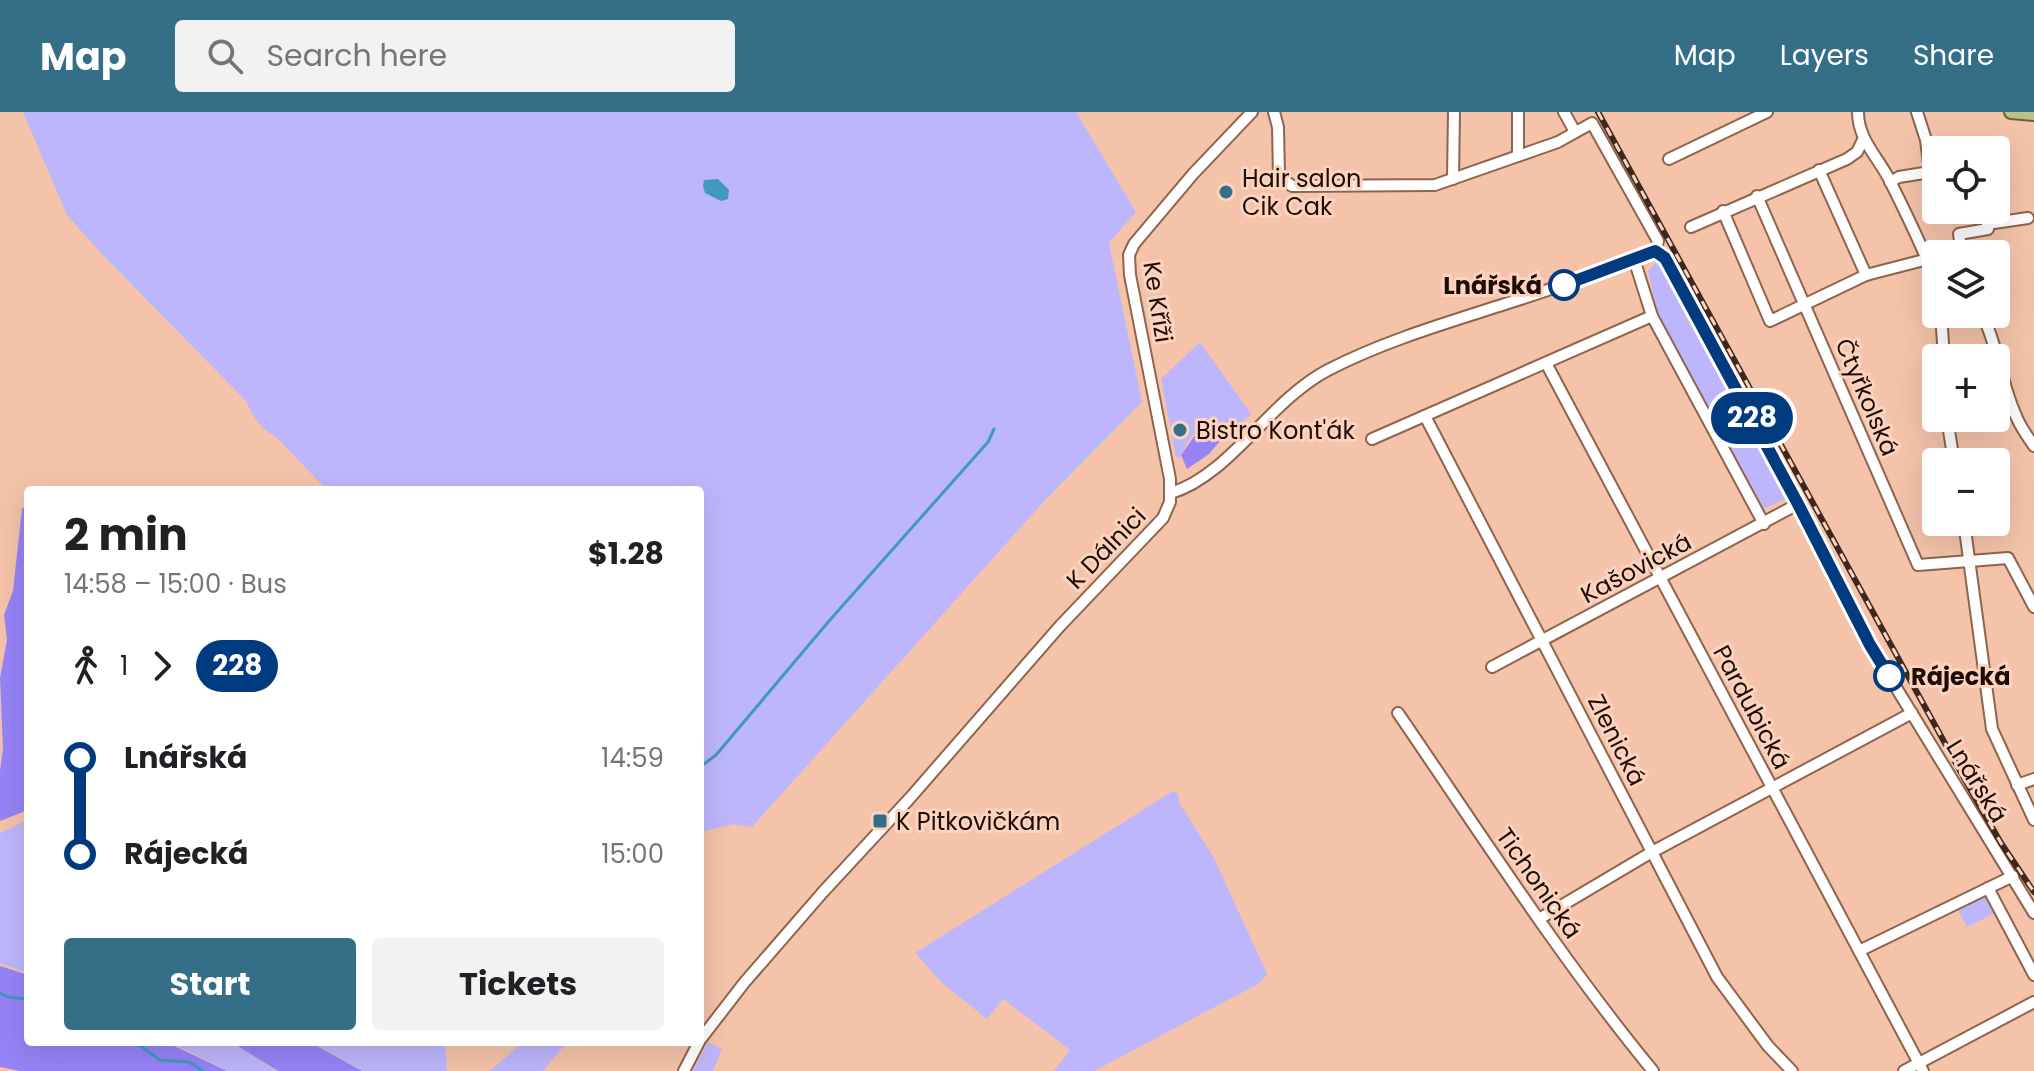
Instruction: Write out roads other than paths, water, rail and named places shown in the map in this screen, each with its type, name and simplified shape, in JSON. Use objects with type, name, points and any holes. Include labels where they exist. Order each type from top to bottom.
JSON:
[{"type":"main road","points":[[2011,112],[2034,114]]},
{"type":"street","name":"Ke Kříži","points":[[1171,493],[1130,275],[1129,255],[1134,244],[1193,174],[1252,112]]},
{"type":"street","points":[[1274,112],[1278,120],[1279,176],[1292,186],[1435,185],[1558,142],[1575,132],[1564,112]]},
{"type":"street","points":[[1453,179],[1454,112]]},
{"type":"street","points":[[1518,112],[1518,156]]},
{"type":"street","points":[[1669,159],[1767,112]]},
{"type":"street","points":[[1857,112],[1863,140],[1876,156],[1922,247]]},
{"type":"street","points":[[1890,182],[1899,177],[1930,172],[1926,140],[1917,112]]},
{"type":"street","name":"Lnářská","points":[[1575,132],[1592,123],[1658,241],[1655,251],[1665,258],[1870,645],[2034,913]]},
{"type":"street","points":[[1691,227],[1853,156],[1863,140]]},
{"type":"street","points":[[1819,170],[1866,275]]},
{"type":"street","name":"Čtyřkolská","points":[[1757,196],[1918,565],[1971,559]]},
{"type":"street","points":[[1723,211],[1770,321],[1866,275],[1922,261]]},
{"type":"street","points":[[1960,240],[1959,234],[1988,229],[1987,224],[2028,218]]},
{"type":"street","name":"K Dálnici","points":[[704,1036],[744,983],[823,892],[910,798],[1060,626],[1157,526],[1167,510],[1171,493],[1201,481],[1286,399],[1330,369],[1419,332],[1564,285],[1655,251]]},
{"type":"street","points":[[1634,259],[1652,316],[1764,524]]},
{"type":"street","points":[[1372,439],[1652,316]]},
{"type":"street","points":[[1989,328],[2006,391],[2017,420],[2034,446]]},
{"type":"street","name":"Pardubická","points":[[1546,363],[1921,1067]]},
{"type":"street","name":"Zlenická","points":[[1425,416],[1717,977],[1768,1046],[1792,1071]]},
{"type":"street","name":"Kašovická","points":[[1492,667],[1798,504]]},
{"type":"street","points":[[1967,536],[1992,729],[2034,820]]},
{"type":"street","points":[[1971,559],[2008,558],[2034,607]]},
{"type":"street","name":"Tichonická","points":[[1398,713],[1539,919],[1613,1022],[1653,1071]]},
{"type":"street","points":[[1539,919],[1652,852],[1912,713]]},
{"type":"street","points":[[2017,785],[2034,779]]},
{"type":"street","points":[[1859,951],[2013,876]]},
{"type":"street","points":[[1988,888],[2034,975]]},
{"type":"street","points":[[1904,1071],[1921,1067],[2034,1002]]},
{"type":"street","name":"K Dálnici","points":[[684,1071],[697,1046]]},
{"type":"water","points":[[718,179],[729,190],[728,199],[721,201],[705,193],[704,180]]},
{"type":"waterway","points":[[704,764],[716,755],[829,621],[988,442],[994,429]]},
{"type":"waterway","points":[[0,993],[24,999]]},
{"type":"waterway","points":[[141,1046],[160,1060],[189,1062],[203,1071]]},
{"type":"railway","points":[[1598,112],[1969,787],[2034,892]]},
{"type":"place","name":"Hair salon Cik Cak","points":[[1226,192]]},
{"type":"place","name":"Lnářská","points":[[1564,285]]},
{"type":"place","name":"Bistro Kont'ák","points":[[1180,430]]},
{"type":"place","name":"Rájecká","points":[[1889,676]]},
{"type":"place","name":"K Pitkovičkám","points":[[880,821]]}]
